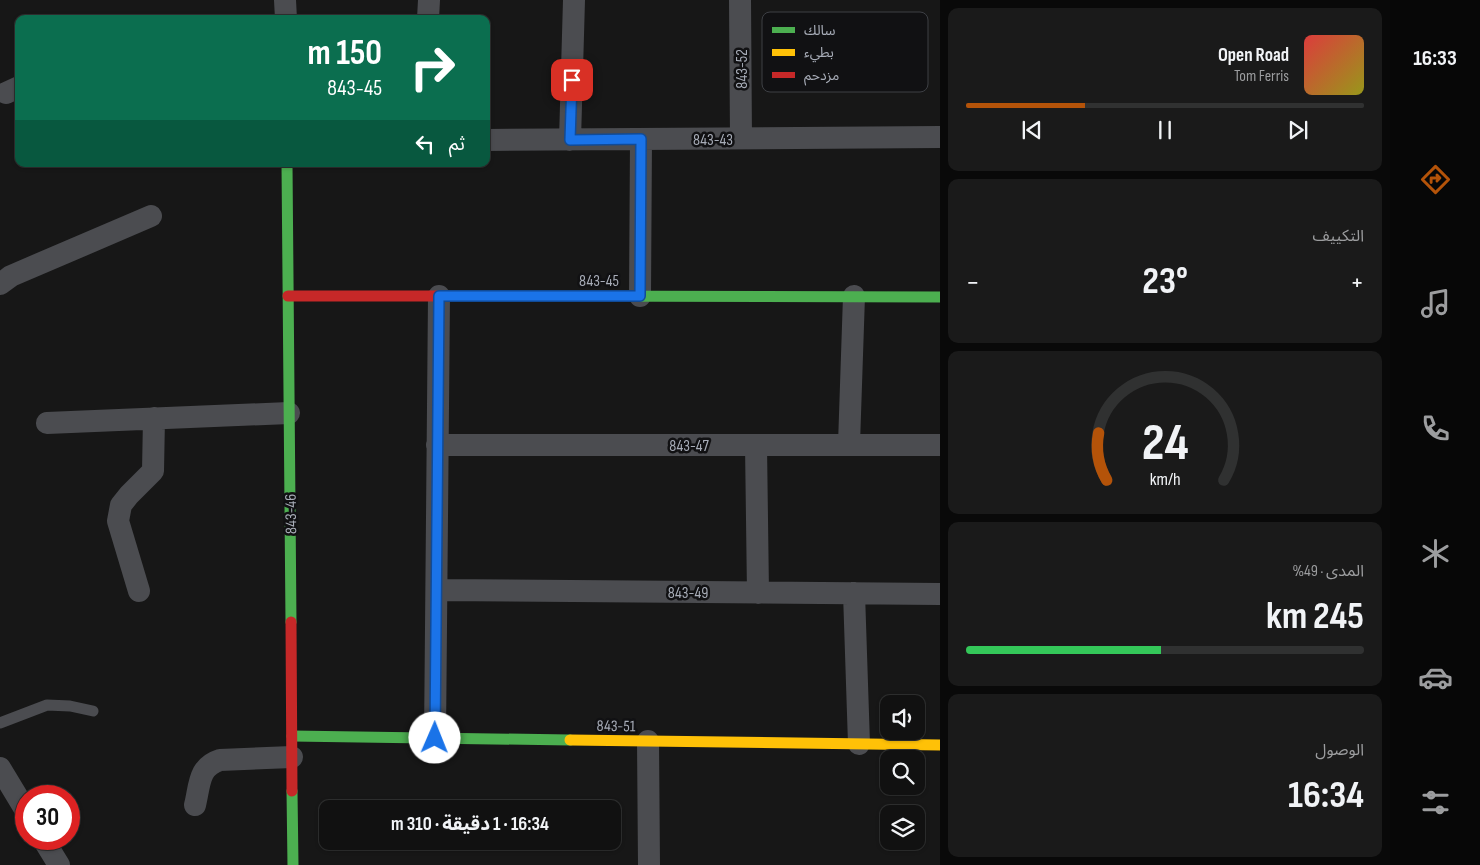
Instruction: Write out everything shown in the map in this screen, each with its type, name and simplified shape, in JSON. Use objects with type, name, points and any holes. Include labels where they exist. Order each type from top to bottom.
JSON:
[{"type":"street","points":[[285,0],[286,15]]},
{"type":"street","points":[[428,0],[428,15]]},
{"type":"street","points":[[570,140],[574,0]]},
{"type":"street","name":"843-52","points":[[740,0],[741,138]]},
{"type":"street","name":"843-43","points":[[490,140],[940,137]]},
{"type":"street","points":[[640,296],[641,139]]},
{"type":"street","name":"843-46","points":[[287,167],[293,865]]},
{"type":"street","points":[[0,284],[11,276],[151,216]]},
{"type":"street","name":"843-45","points":[[288,296],[940,297]]},
{"type":"street","points":[[435,738],[439,296]]},
{"type":"street","points":[[850,444],[854,296]]},
{"type":"street","points":[[47,423],[289,413]]},
{"type":"street","points":[[140,591],[118,521],[121,504],[153,472],[154,418]]},
{"type":"street","name":"843-47","points":[[438,445],[940,444]]},
{"type":"street","points":[[756,445],[758,593]]},
{"type":"street","name":"843-49","points":[[437,590],[940,594]]},
{"type":"street","points":[[854,593],[859,744]]},
{"type":"street","name":"843-51","points":[[292,747],[435,738],[940,746]]},
{"type":"street","points":[[648,741],[649,865]]},
{"type":"street","points":[[196,805],[203,772],[210,764],[220,760],[292,747]]},
{"type":"street","points":[[0,768],[15,793]]},
{"type":"street","points":[[47,850],[52,863]]},
{"type":"lane","points":[[0,724],[47,705],[70,706],[94,711]]},
{"type":"traffic: fast","points":[[287,167],[291,622]]},
{"type":"traffic: fast","points":[[551,296],[940,297]]},
{"type":"traffic: fast","points":[[292,736],[570,740]]},
{"type":"traffic: fast","points":[[292,791],[293,865]]},
{"type":"traffic: slow","points":[[570,740],[940,745]]},
{"type":"traffic: jam","points":[[288,296],[551,296]]},
{"type":"traffic: jam","points":[[291,622],[292,791]]},
{"type":"route","points":[[435,738],[439,296],[640,296],[641,139],[570,140],[572,80]]}]
